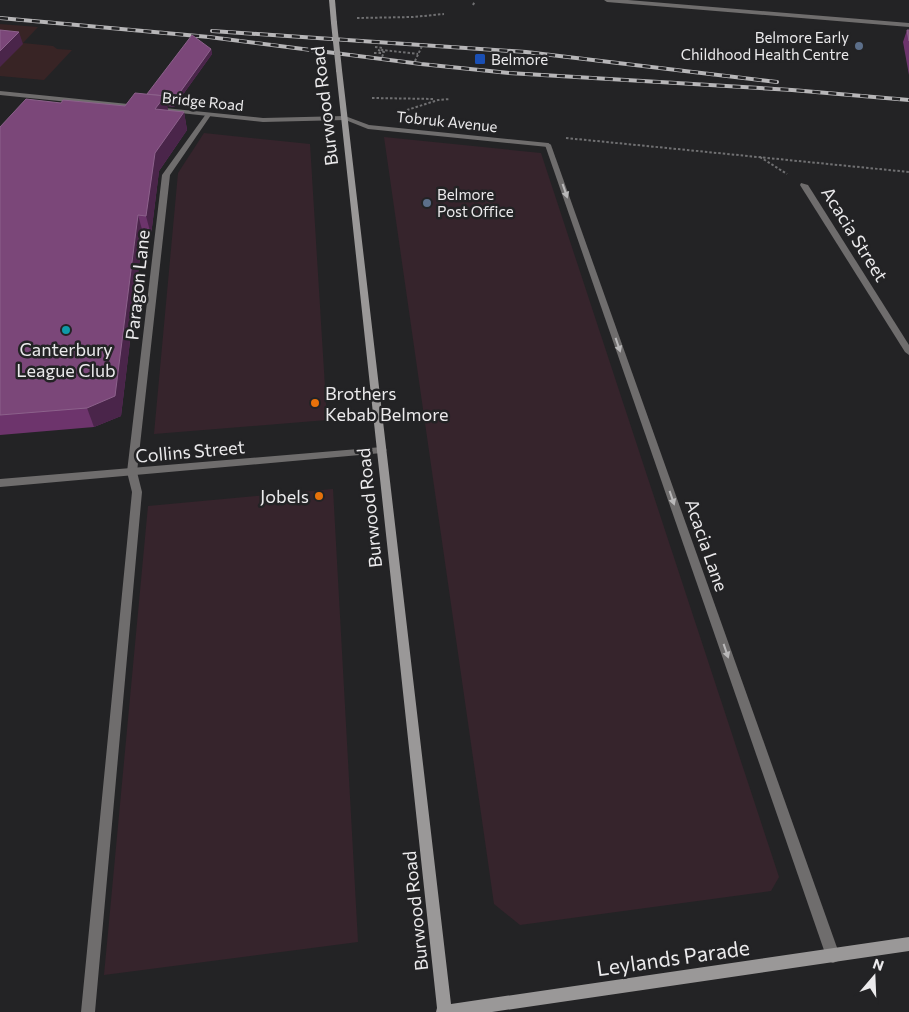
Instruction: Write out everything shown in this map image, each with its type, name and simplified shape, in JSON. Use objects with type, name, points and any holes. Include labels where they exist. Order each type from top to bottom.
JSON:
[{"type":"main road","name":"Burwood Road","points":[[332,0],[444,1012]]},
{"type":"main road","name":"Leylands Parade","points":[[444,1012],[909,944]]},
{"type":"street","points":[[607,0],[909,25]]},
{"type":"street","name":"Bridge Road","points":[[0,92],[208,114],[287,120],[345,118]]},
{"type":"street","name":"Paragon Lane","points":[[88,1012],[138,492],[132,472],[166,175],[208,114]]},
{"type":"street","name":"Tobruk Avenue","points":[[345,118],[368,127],[548,145]]},
{"type":"street","name":"Acacia Lane","points":[[548,145],[833,956]]},
{"type":"street","name":"Acacia Street","points":[[804,185],[909,352]]},
{"type":"street","name":"Collins Street","points":[[0,483],[382,450]]},
{"type":"path","points":[[357,18],[413,18],[444,14]]},
{"type":"path","points":[[415,61],[422,46]]},
{"type":"path","points":[[375,48],[418,54]]},
{"type":"path","points":[[378,50],[384,52],[382,57]]},
{"type":"path","points":[[374,53],[381,53],[382,50]]},
{"type":"path","points":[[372,98],[450,99]]},
{"type":"path","points":[[405,110],[438,100]]},
{"type":"path","points":[[548,145],[558,137],[909,172]]},
{"type":"path","points":[[760,157],[804,185]]},
{"type":"shaded area","points":[[0,24],[38,27],[23,43],[72,50],[44,80],[0,76]]},
{"type":"shaded area","points":[[204,133],[310,144],[327,420],[154,434],[178,173]]},
{"type":"shaded area","points":[[384,137],[541,153],[779,877],[771,891],[520,925],[494,904]]},
{"type":"shaded area","points":[[333,489],[358,942],[104,975],[148,506]]},
{"type":"building","points":[[0,30],[19,32],[0,51]]},
{"type":"building","points":[[192,35],[211,49],[173,102],[166,101],[165,96],[147,94]]},
{"type":"building","name":"Canterbury League Club","points":[[135,93],[165,96],[155,109],[184,112],[155,153],[146,216],[138,215],[115,396],[87,408],[0,415],[0,127],[26,99],[61,103],[63,100],[125,106]]},
{"type":"railway","points":[[0,18],[209,37],[421,64],[509,73],[792,90],[909,100]]},
{"type":"railway","points":[[212,31],[526,52],[777,82]]},
{"type":"place","name":"Belmore Early Childhood Health Centre","points":[[859,46]]},
{"type":"place","name":"Belmore","points":[[480,59]]},
{"type":"place","name":"Belmore Post Office","points":[[427,203]]},
{"type":"place","name":"Canterbury League Club","points":[[66,330]]},
{"type":"place","name":"Brothers Kebab Belmore","points":[[315,403]]},
{"type":"place","name":"Jobels","points":[[319,496]]}]
